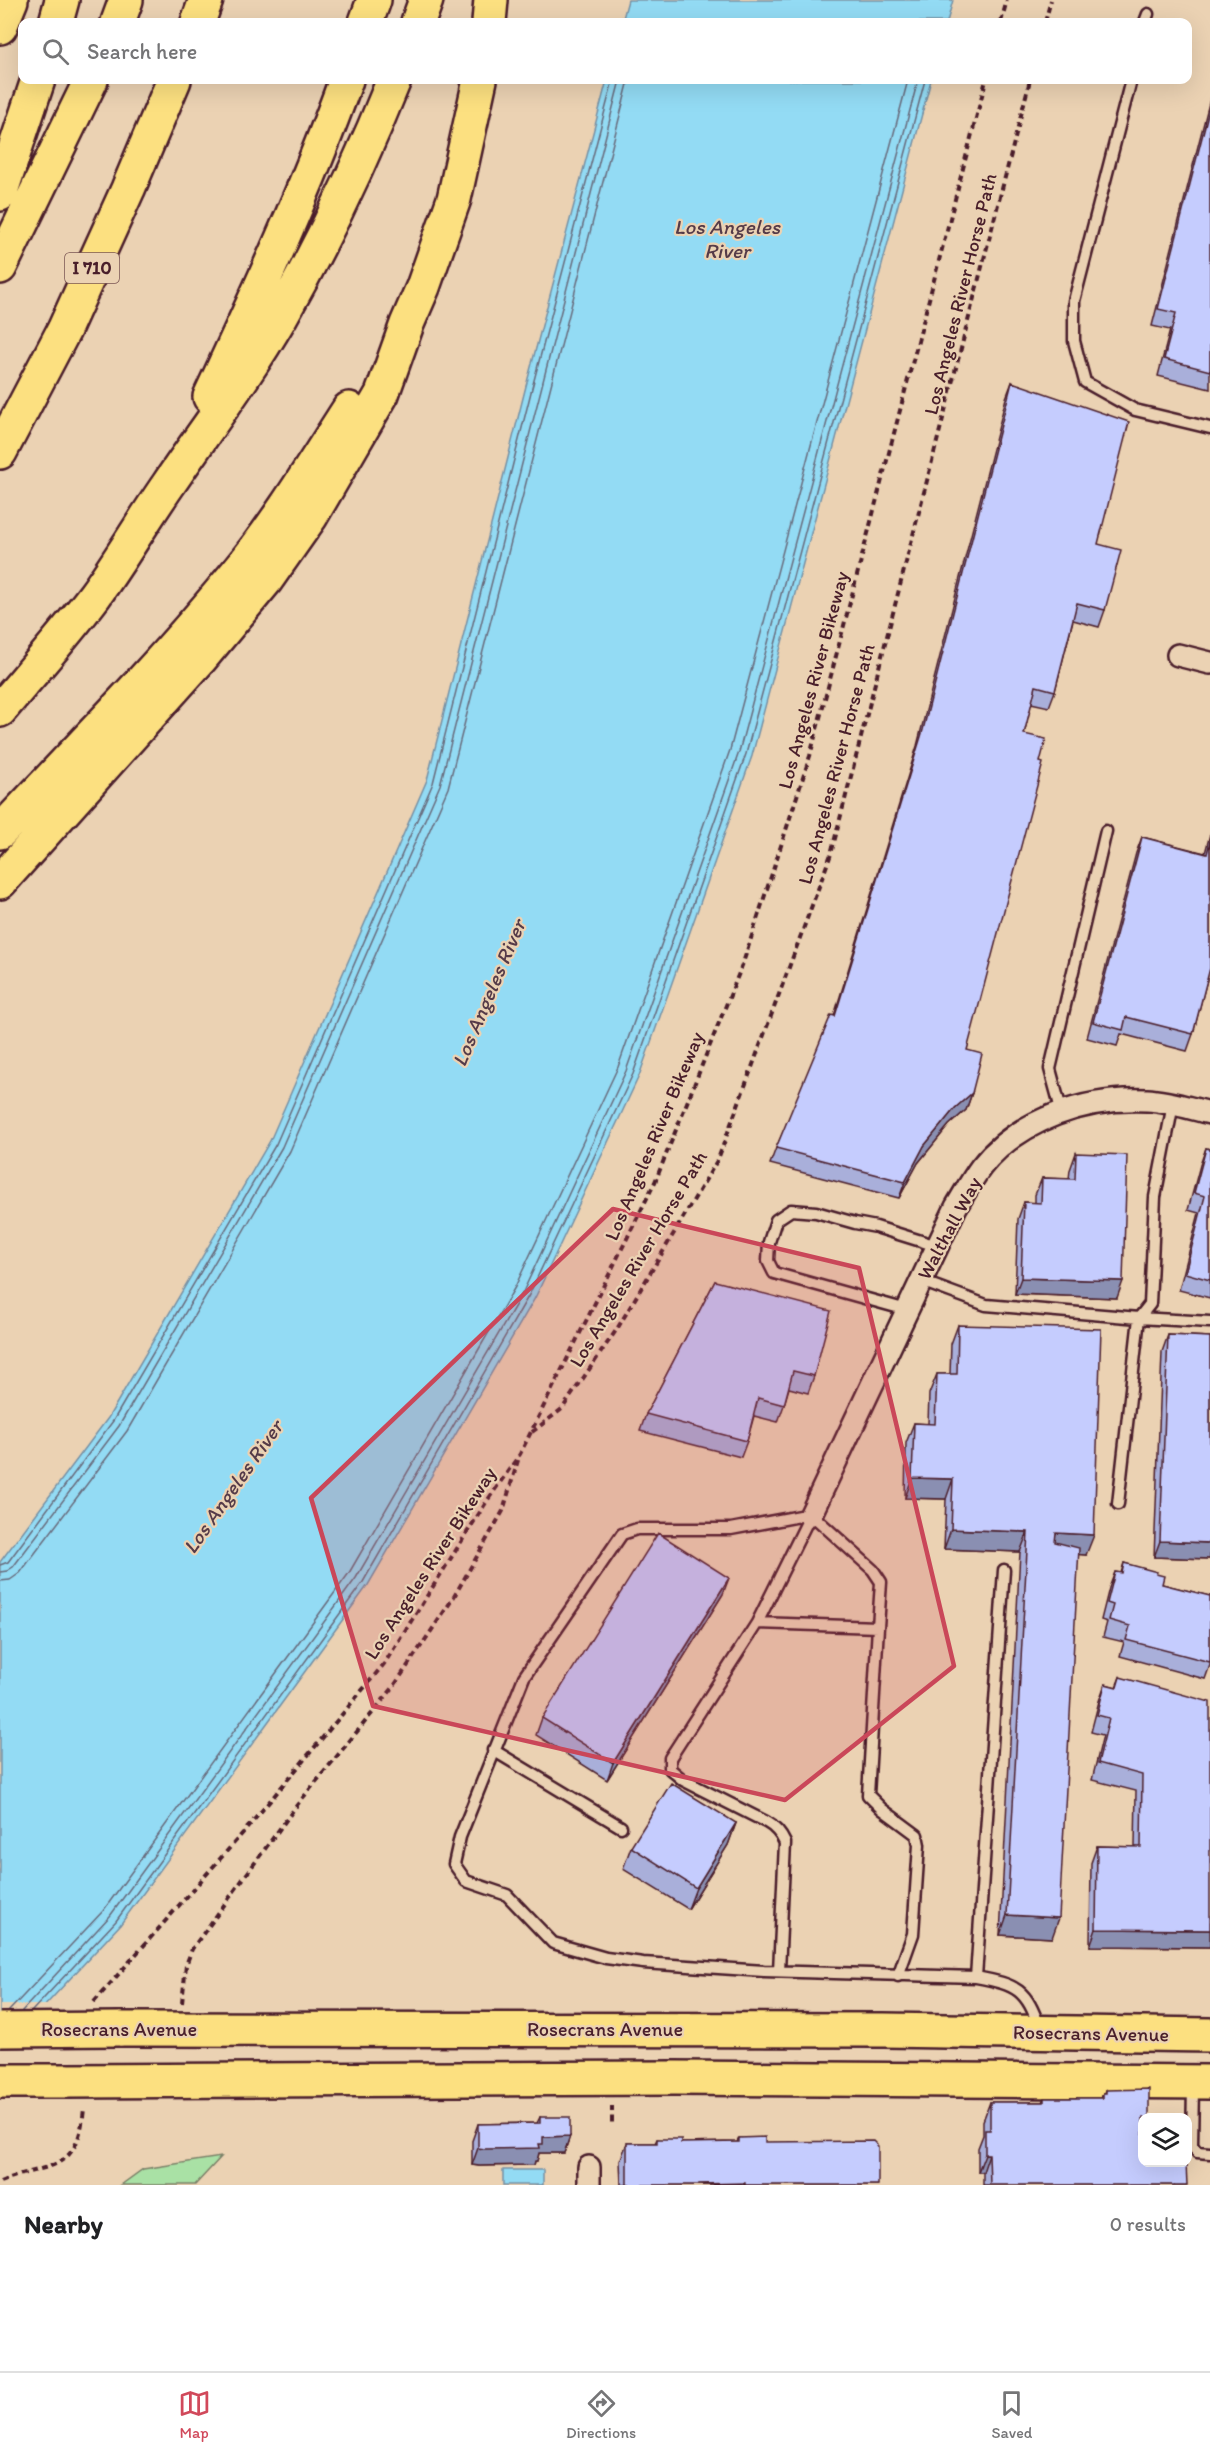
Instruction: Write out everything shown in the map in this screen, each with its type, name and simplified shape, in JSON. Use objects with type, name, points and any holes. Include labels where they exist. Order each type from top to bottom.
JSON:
[{"type":"main road","points":[[0,27],[11,0]]},
{"type":"main road","points":[[57,18],[62,0]]},
{"type":"main road","points":[[119,18],[126,0]]},
{"type":"main road","points":[[199,18],[206,0]]},
{"type":"main road","points":[[367,18],[374,0]]},
{"type":"main road","points":[[489,18],[491,0]]},
{"type":"main road","points":[[0,195],[37,84]]},
{"type":"main road","points":[[0,267],[89,84]]},
{"type":"main road","name":"I 710","points":[[0,452],[64,330],[172,84]]},
{"type":"main road","points":[[168,485],[319,156],[345,84]]},
{"type":"main road","points":[[0,710],[57,644],[96,594],[168,485],[228,401],[280,317],[329,225],[375,128],[392,84]]},
{"type":"main road","points":[[0,882],[201,658],[266,580],[311,516],[382,394],[454,199],[479,84]]},
{"type":"main road","points":[[0,832],[191,627],[241,568],[292,497],[407,324]]},
{"type":"main road","name":"Rosecrans Avenue","points":[[0,2030],[181,2028],[884,2030],[1210,2035]]},
{"type":"main road","points":[[0,2081],[675,2078],[1201,2082]]},
{"type":"street","points":[[1178,654],[1210,663]]},
{"type":"street","name":"Walthall Way","points":[[811,1514],[956,1207],[987,1161],[1016,1134],[1062,1113],[1091,1104],[1122,1100],[1148,1100],[1210,1113]]},
{"type":"lane","points":[[1130,84],[1074,301],[1074,341],[1084,382],[1135,410],[1210,428]]},
{"type":"lane","points":[[1062,1113],[1050,1069],[1106,831]]},
{"type":"lane","points":[[1118,1504],[1139,1318],[1150,1304],[1155,1197],[1173,1104]]},
{"type":"lane","points":[[908,1310],[774,1273],[768,1261],[768,1249],[776,1220],[790,1210],[816,1212],[937,1246]]},
{"type":"lane","points":[[921,1281],[986,1305],[1210,1322]]},
{"type":"lane","points":[[779,1971],[784,1843],[782,1837],[774,1827],[766,1822],[683,1780],[670,1769],[670,1758],[757,1623],[811,1514]]},
{"type":"lane","points":[[811,1514],[873,1570],[881,1582],[868,1795],[882,1809],[917,1835],[919,1845],[912,1934],[898,1976]]},
{"type":"lane","points":[[811,1514],[731,1529],[637,1529],[622,1534],[524,1677],[460,1836],[454,1864],[466,1881],[507,1895],[553,1943],[606,1959],[643,1964],[779,1971],[976,1977],[1001,1982],[1026,1996],[1041,2033]]},
{"type":"lane","points":[[976,1977],[1004,1570]]},
{"type":"lane","points":[[757,1623],[878,1627]]},
{"type":"lane","points":[[493,1750],[621,1827]]},
{"type":"lane","points":[[1201,2082],[1192,2145],[1197,2152],[1210,2153]]},
{"type":"path","points":[[1002,18],[1006,0]]},
{"type":"path","points":[[1046,18],[1051,0]]},
{"type":"path","name":"Los Angeles River Bikeway","points":[[93,2002],[249,1826],[384,1664],[487,1501],[520,1454],[655,1182],[743,963],[810,756],[985,84]]},
{"type":"path","name":"Los Angeles River Horse Path","points":[[530,1433],[562,1409],[604,1347],[718,1160],[831,854],[1029,84]]},
{"type":"path","points":[[181,2028],[186,1965],[192,1949],[297,1805],[392,1689],[445,1610],[503,1511],[520,1454]]},
{"type":"path","points":[[0,2182],[54,2166],[70,2154],[81,2122],[76,2081]]},
{"type":"path","points":[[612,2102],[612,2126]]},
{"type":"highlighted area","points":[[613,1209],[859,1268],[954,1666],[785,1800],[373,1706],[311,1498]]},
{"type":"green space","points":[[221,2157],[195,2185],[121,2185],[143,2169]]},
{"type":"water","points":[[628,0],[953,0],[948,18],[623,18]]},
{"type":"water","name":"Los Angeles River","points":[[606,84],[930,84],[752,756],[639,1076],[535,1298],[368,1585],[120,1925],[0,2054],[0,1562],[108,1418],[270,1141],[427,780],[526,386]]},
{"type":"water","points":[[503,2170],[543,2170],[543,2185],[503,2185]]},
{"type":"pier","points":[[0,2005],[50,2005],[0,2057]]},
{"type":"building","points":[[1210,106],[1210,371],[1164,359],[1176,313],[1158,309]]},
{"type":"building","points":[[1012,382],[1129,422],[1098,544],[1121,550],[1105,610],[1077,603],[1055,691],[1036,686],[1024,734],[1046,739],[1040,762],[1043,763],[967,1050],[982,1054],[972,1093],[955,1108],[924,1146],[905,1182],[776,1148],[831,1015],[835,1016],[923,730]]},
{"type":"building","points":[[1142,837],[1207,854],[1210,841],[1210,968],[1193,1034],[1126,1017],[1123,1030],[1093,1022]]},
{"type":"building","points":[[1206,1148],[1210,1149],[1210,1280],[1185,1273],[1205,1196],[1194,1193]]},
{"type":"building","points":[[1076,1153],[1127,1155],[1123,1281],[1021,1278],[1024,1202],[1041,1203],[1042,1178],[1075,1179]]},
{"type":"building","points":[[715,1281],[831,1311],[814,1376],[793,1371],[784,1405],[758,1398],[747,1441],[646,1414]]},
{"type":"building","points":[[958,1325],[1101,1329],[1094,1535],[1056,1533],[1055,1542],[1079,1548],[1059,1918],[1007,1915],[1028,1532],[951,1529],[953,1479],[912,1478],[914,1423],[935,1424],[937,1374],[957,1374]]},
{"type":"building","points":[[1168,1335],[1210,1337],[1210,1543],[1160,1541]]},
{"type":"building","points":[[658,1533],[729,1578],[613,1763],[542,1718]]},
{"type":"building","points":[[1124,1563],[1157,1572],[1156,1574],[1164,1576],[1162,1584],[1210,1596],[1210,1662],[1126,1640],[1130,1626],[1109,1620],[1113,1605],[1107,1603],[1115,1572],[1122,1573]]},
{"type":"building","points":[[1120,1677],[1210,1702],[1210,1930],[1096,1929],[1097,1846],[1141,1847],[1142,1775],[1098,1763],[1109,1718],[1097,1715],[1105,1684],[1117,1687]]},
{"type":"building","points":[[671,1783],[736,1823],[696,1888],[631,1847]]},
{"type":"building","points":[[1149,2089],[1149,2113],[1138,2113],[1138,2167],[1186,2167],[1187,2185],[990,2185],[989,2154],[985,2154],[985,2130],[990,2130],[990,2102],[1044,2102],[1044,2098],[1103,2098],[1106,2090]]},
{"type":"building","points":[[540,2117],[570,2117],[570,2136],[543,2137],[543,2144],[539,2144],[540,2148],[478,2148],[478,2124],[540,2123]]},
{"type":"building","points":[[765,2137],[765,2142],[873,2141],[878,2146],[878,2185],[745,2185],[745,2183],[627,2185],[627,2143],[657,2143],[657,2139],[681,2139],[681,2143],[739,2142],[739,2138]]}]
